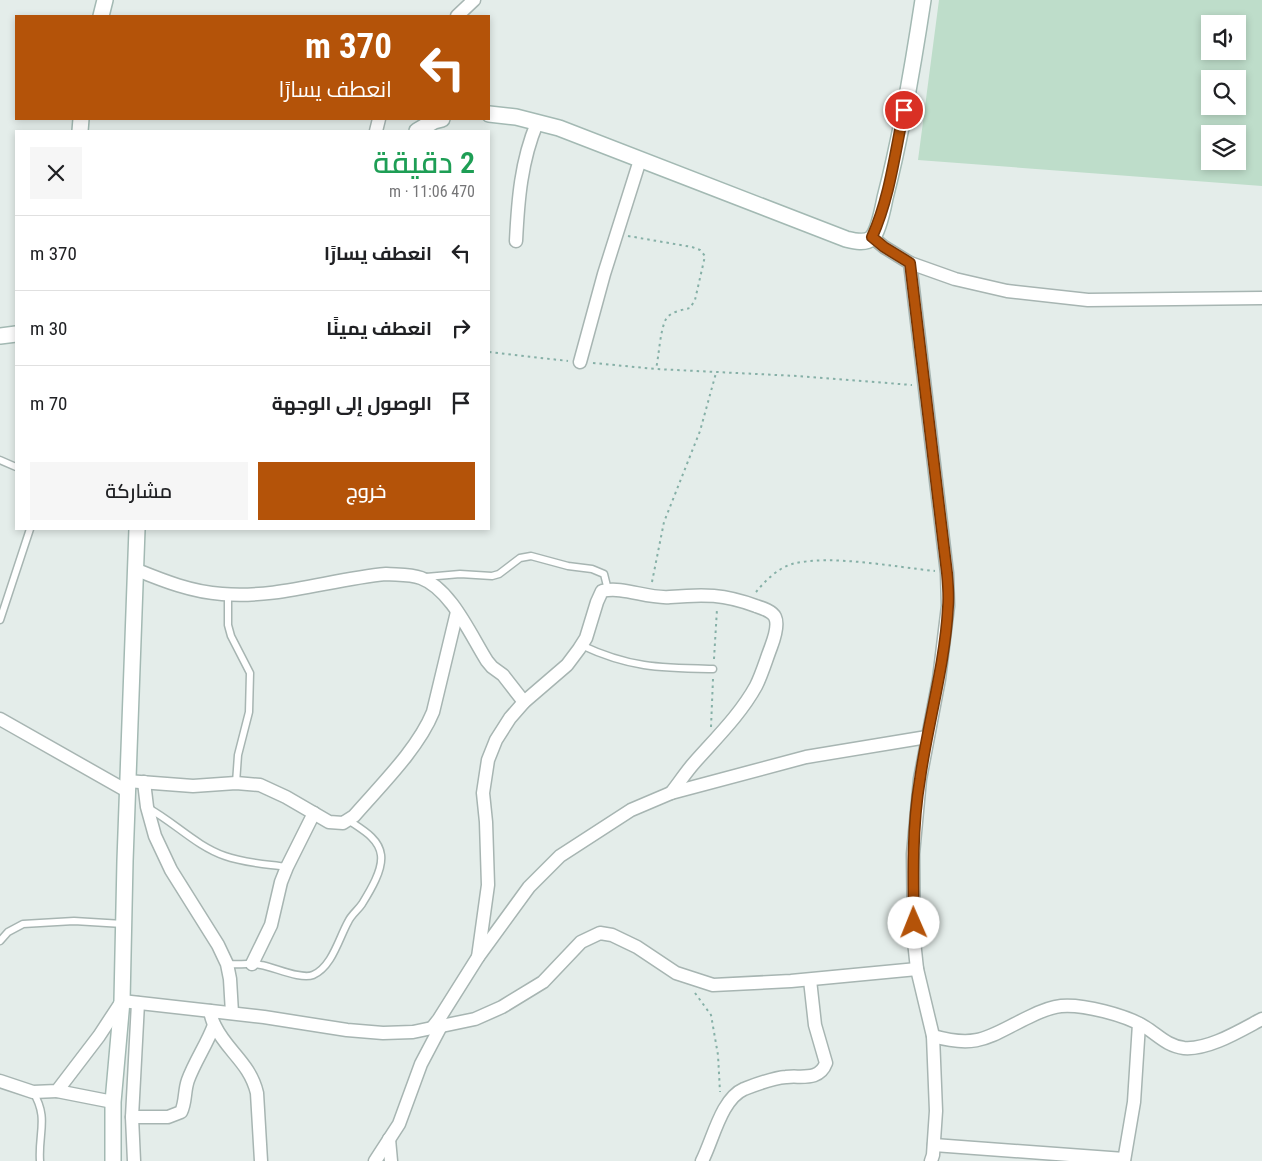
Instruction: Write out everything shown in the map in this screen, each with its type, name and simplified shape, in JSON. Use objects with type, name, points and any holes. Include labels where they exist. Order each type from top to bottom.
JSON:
[{"type":"street","points":[[101,15],[105,0]]},
{"type":"street","points":[[458,15],[474,0]]},
{"type":"street","points":[[490,114],[516,117],[559,128],[846,239],[859,242],[867,241],[872,237],[878,224],[890,178],[916,46],[923,0]]},
{"type":"street","points":[[419,130],[438,120]]},
{"type":"street","points":[[516,241],[521,178],[530,141],[537,123]]},
{"type":"street","points":[[580,362],[616,234],[640,160]]},
{"type":"street","points":[[872,237],[910,263],[955,279],[1007,290],[1088,300],[1262,298]]},
{"type":"street","points":[[910,263],[947,573],[948,606],[939,679],[927,737],[917,803],[913,854],[914,940],[917,969],[933,1036],[936,1112],[934,1145],[930,1161]]},
{"type":"street","points":[[0,336],[15,334]]},
{"type":"street","points":[[113,1161],[113,1102],[122,1001],[127,786],[137,570],[137,530]]},
{"type":"street","points":[[137,570],[187,588],[228,594],[251,595],[386,574],[421,578],[435,586],[445,595],[487,661],[503,675],[524,702]]},
{"type":"street","points":[[478,957],[488,884],[483,793],[488,760],[496,740],[510,718],[524,702],[567,664],[581,646],[590,626],[600,593],[608,590],[666,598],[718,595],[747,603],[771,613],[776,618],[773,640],[756,685],[721,735],[693,764],[671,793]]},
{"type":"street","points":[[0,719],[127,786],[144,782],[193,786],[236,783],[260,785],[286,797],[329,822],[343,823],[354,816],[382,784],[426,727],[432,712],[457,612]]},
{"type":"street","points":[[375,1161],[398,1124],[439,1019],[478,957],[529,887],[560,856],[631,810],[671,793],[806,757],[927,737]]},
{"type":"street","points":[[144,782],[147,807],[155,836],[171,870],[227,964],[232,1013]]},
{"type":"street","points":[[252,964],[271,925],[287,867],[314,813]]},
{"type":"street","points":[[122,1001],[383,1033],[413,1032],[475,1019],[519,998],[543,982],[581,942],[600,933],[612,935],[638,947],[676,973],[713,985],[810,980],[917,969]]},
{"type":"street","points":[[702,1161],[723,1113],[736,1093],[786,1076],[796,1078],[813,1076],[824,1069],[826,1064],[814,1025],[811,1008],[810,980]]},
{"type":"street","points":[[57,1091],[100,1036],[122,1001]]},
{"type":"street","points":[[134,1161],[132,1117],[138,1003]]},
{"type":"street","points":[[933,1036],[952,1042],[971,1042],[993,1036],[1040,1012],[1059,1006],[1082,1006],[1139,1024],[1168,1043],[1185,1048],[1212,1042],[1262,1019]]},
{"type":"street","points":[[210,1011],[214,1025],[246,1067],[255,1084],[258,1093],[261,1161]]},
{"type":"street","points":[[934,1145],[1124,1160],[1134,1102],[1139,1024]]},
{"type":"street","points":[[132,1117],[168,1117],[181,1112],[188,1079],[208,1042],[214,1025]]},
{"type":"street","points":[[0,1081],[33,1092],[57,1091],[113,1102]]},
{"type":"street","points":[[389,1139],[392,1161]]},
{"type":"lane","points":[[0,460],[15,467]]},
{"type":"lane","points":[[0,620],[30,530]]},
{"type":"lane","points":[[421,578],[460,574],[492,576],[499,574],[520,558],[531,556],[568,566],[599,571],[604,574],[608,590]]},
{"type":"lane","points":[[228,594],[228,626],[231,636],[250,673],[248,712],[238,755],[236,783]]},
{"type":"lane","points":[[581,646],[605,657],[636,665],[662,668],[713,669]]},
{"type":"lane","points":[[147,807],[198,842],[224,856],[287,867]]},
{"type":"lane","points":[[227,964],[262,965],[303,976],[310,976],[326,963],[344,932],[348,921],[361,905],[370,889],[381,864],[381,852],[377,842],[348,820]]},
{"type":"lane","points":[[0,941],[8,932],[23,924],[74,921],[123,924]]},
{"type":"lane","points":[[33,1092],[42,1110],[39,1148],[40,1161]]},
{"type":"path","points":[[616,234],[692,247],[700,250],[705,256],[695,300],[690,308],[674,313],[666,319],[660,341],[656,369]]},
{"type":"path","points":[[490,352],[656,369],[797,376],[926,391]]},
{"type":"path","points":[[650,596],[664,522],[700,431],[716,373]]},
{"type":"path","points":[[747,603],[766,580],[791,564],[840,560],[947,573]]},
{"type":"path","points":[[694,992],[711,1015],[718,1056],[720,1096]]},
{"type":"green space","points":[[939,0],[1262,0],[1262,186],[918,160]]},
{"type":"route","points":[[904,110],[883,206],[872,237],[895,255],[910,263],[947,573],[948,606],[939,679],[927,737],[917,803],[913,854],[914,923]]}]
